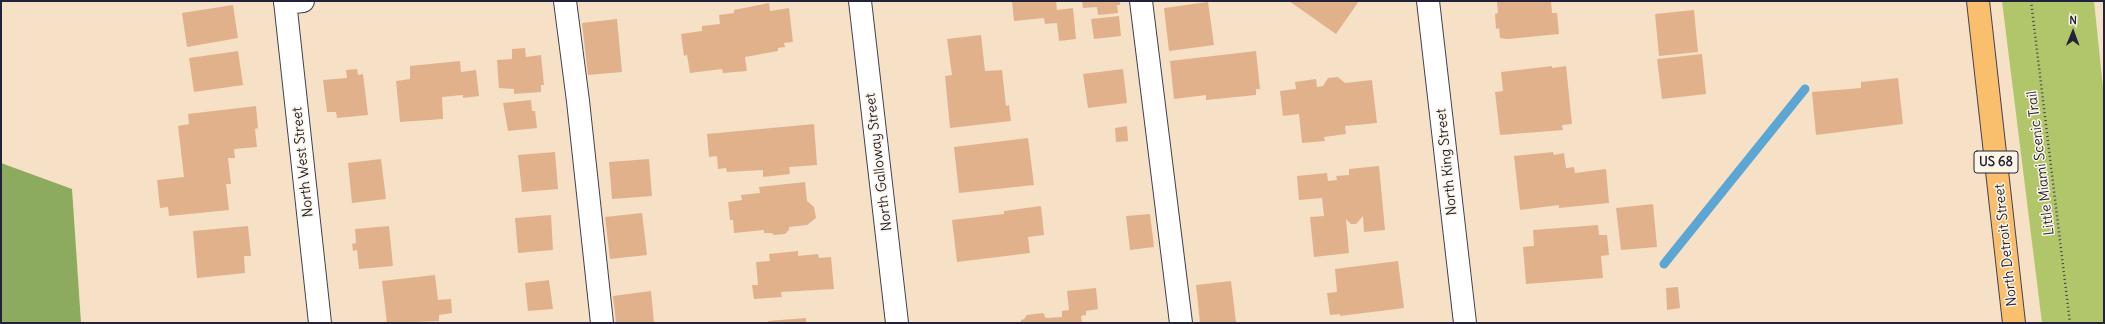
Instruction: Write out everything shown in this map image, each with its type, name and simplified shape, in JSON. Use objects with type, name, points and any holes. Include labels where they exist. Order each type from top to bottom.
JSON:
[{"type":"highway","name":"North Detroit Street","points":[[1978,1],[2014,323]]},
{"type":"street","points":[[565,1],[578,101],[602,323]]},
{"type":"street","name":"North Galloway Street","points":[[860,1],[897,323]]},
{"type":"street","points":[[1141,1],[1181,323]]},
{"type":"street","name":"North King Street","points":[[1428,1],[1465,323]]},
{"type":"street","name":"North West Street","points":[[291,2],[320,323]]},
{"type":"path","name":"Little Miami Scenic Trail","points":[[2031,1],[2070,323]]},
{"type":"green space","points":[[2002,1],[2094,1],[2104,97],[2104,323],[2042,323]]},
{"type":"green space","points":[[1,163],[72,189],[81,323],[1,323]]},
{"type":"building","points":[[1012,1],[1056,1],[1057,10],[1073,8],[1076,39],[1059,41],[1057,23],[1045,24],[1044,18],[1014,21]]},
{"type":"building","points":[[1082,1],[1120,1],[1120,5],[1117,5],[1118,13],[1098,15],[1097,7],[1083,8]]},
{"type":"building","points":[[1289,1],[1359,1],[1336,34]]},
{"type":"building","points":[[1551,1],[1552,13],[1557,13],[1559,34],[1508,39],[1500,38],[1499,28],[1496,29],[1495,14],[1498,13],[1497,2]]},
{"type":"building","points":[[1208,2],[1214,45],[1169,51],[1164,8]]},
{"type":"building","points":[[769,3],[770,11],[789,8],[793,42],[784,43],[785,47],[778,48],[778,51],[745,57],[747,71],[723,73],[722,69],[690,73],[687,55],[684,56],[681,34],[702,31],[702,26],[720,24],[719,15],[734,13],[734,10]]},
{"type":"building","points":[[233,5],[238,38],[187,47],[182,13]]},
{"type":"building","points":[[1694,10],[1698,52],[1659,56],[1655,14]]},
{"type":"building","points":[[1119,16],[1121,36],[1094,39],[1091,19]]},
{"type":"building","points":[[617,19],[622,72],[588,75],[582,23]]},
{"type":"building","points":[[981,35],[985,71],[1002,70],[1006,106],[1009,105],[1011,121],[950,128],[945,76],[952,75],[947,39]]},
{"type":"building","points":[[525,48],[526,57],[541,55],[544,85],[541,85],[541,92],[514,94],[514,89],[499,88],[497,60],[512,59],[512,49]]},
{"type":"building","points":[[238,51],[243,85],[194,92],[189,58]]},
{"type":"building","points":[[1256,51],[1260,89],[1256,89],[1256,95],[1206,100],[1206,95],[1174,99],[1170,61]]},
{"type":"building","points":[[1702,54],[1706,94],[1662,99],[1657,59]]},
{"type":"building","points":[[460,61],[461,72],[476,70],[479,96],[463,98],[463,95],[442,97],[443,119],[400,122],[396,81],[410,79],[410,66]]},
{"type":"building","points":[[1552,66],[1552,68],[1566,66],[1572,124],[1562,125],[1563,130],[1500,135],[1495,92],[1503,91],[1501,72]]},
{"type":"building","points":[[357,69],[358,75],[363,74],[368,115],[337,118],[336,112],[327,112],[323,80],[347,78],[346,70]]},
{"type":"building","points":[[1123,69],[1127,103],[1088,108],[1083,74]]},
{"type":"building","points":[[1338,77],[1345,83],[1372,80],[1377,123],[1345,126],[1346,134],[1324,137],[1325,141],[1302,143],[1299,114],[1283,116],[1280,91],[1296,89],[1295,82],[1316,79],[1317,87],[1323,86],[1328,78]]},
{"type":"building","points":[[1898,78],[1903,124],[1816,135],[1812,92],[1861,88],[1861,82]]},
{"type":"building","points":[[531,100],[532,111],[535,111],[537,128],[508,131],[503,103]]},
{"type":"building","points":[[256,106],[258,128],[255,129],[257,147],[234,149],[235,158],[228,158],[231,184],[226,184],[229,210],[169,216],[168,207],[160,208],[157,180],[184,177],[178,126],[189,124],[188,114]]},
{"type":"building","points":[[814,124],[817,165],[789,167],[790,174],[763,177],[763,170],[727,172],[726,168],[718,169],[717,156],[709,157],[707,134]]},
{"type":"building","points":[[1127,126],[1128,141],[1116,142],[1115,128]]},
{"type":"building","points":[[1028,138],[1034,185],[959,193],[954,147]]},
{"type":"building","points":[[555,152],[558,189],[522,192],[518,155]]},
{"type":"building","points":[[1553,152],[1554,155],[1564,153],[1566,168],[1574,167],[1575,173],[1606,169],[1609,203],[1559,208],[1559,205],[1520,210],[1514,156]]},
{"type":"building","points":[[381,159],[386,199],[352,203],[348,163]]},
{"type":"building","points":[[649,159],[652,196],[612,199],[609,162]]},
{"type":"building","points":[[1379,166],[1385,230],[1364,232],[1363,216],[1356,224],[1351,224],[1346,219],[1349,253],[1314,257],[1310,217],[1324,216],[1322,198],[1299,200],[1297,176],[1327,173],[1328,181],[1337,180],[1336,176],[1349,175],[1349,169]]},
{"type":"building","points":[[805,182],[807,201],[814,207],[816,218],[807,225],[789,227],[789,230],[785,234],[774,235],[772,233],[764,233],[764,230],[734,233],[733,220],[730,220],[728,202],[742,200],[741,195],[760,193],[759,187]]},
{"type":"building","points":[[1653,204],[1657,247],[1621,250],[1616,208]]},
{"type":"building","points":[[1041,206],[1044,235],[1028,237],[1030,253],[957,262],[952,220],[1004,214],[1004,211]]},
{"type":"building","points":[[642,213],[647,255],[610,259],[605,217]]},
{"type":"building","points":[[1150,214],[1154,247],[1130,250],[1126,216]]},
{"type":"building","points":[[551,215],[553,250],[518,253],[515,218]]},
{"type":"building","points":[[1598,225],[1599,235],[1607,235],[1609,255],[1601,256],[1603,278],[1526,284],[1523,247],[1534,246],[1533,230]]},
{"type":"building","points":[[248,226],[251,256],[244,256],[245,273],[197,278],[193,231]]},
{"type":"building","points":[[389,226],[393,266],[359,269],[357,250],[353,251],[352,244],[356,243],[355,229]]},
{"type":"building","points":[[798,251],[798,256],[818,254],[819,258],[831,257],[834,289],[781,292],[782,297],[754,299],[752,285],[758,285],[756,262],[770,261],[769,254]]},
{"type":"building","points":[[1398,261],[1404,308],[1340,316],[1340,314],[1330,315],[1327,293],[1337,292],[1335,269]]},
{"type":"building","points":[[435,275],[438,300],[451,299],[452,313],[439,315],[439,321],[387,323],[382,281]]},
{"type":"building","points":[[549,280],[553,309],[528,311],[525,283]]},
{"type":"building","points":[[1231,281],[1236,322],[1200,323],[1196,285]]},
{"type":"building","points":[[1678,287],[1680,308],[1667,310],[1666,288]]},
{"type":"building","points":[[1096,288],[1098,309],[1086,311],[1086,315],[1081,316],[1082,323],[1021,323],[1021,320],[1027,315],[1043,313],[1046,318],[1062,317],[1062,311],[1069,310],[1067,291]]},
{"type":"building","points":[[651,291],[654,323],[616,323],[613,296]]},
{"type":"building","points":[[806,318],[806,323],[769,323],[768,321]]},
{"type":"waterway","points":[[1664,264],[1805,89]]}]
